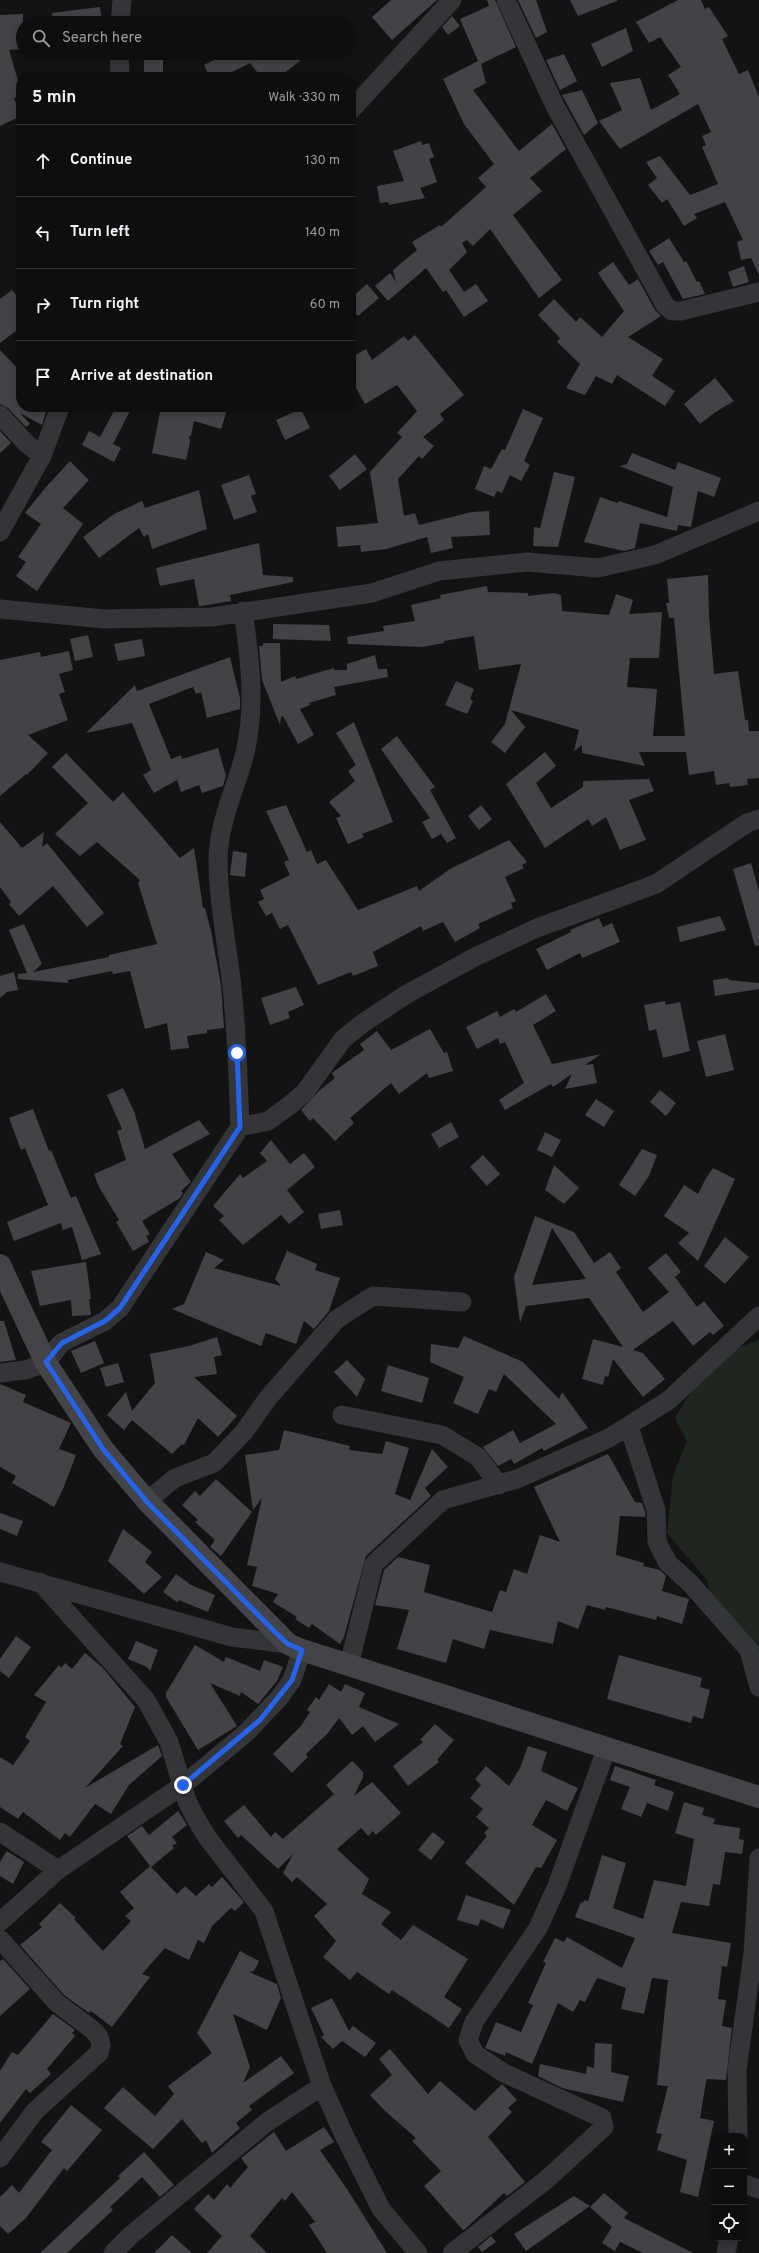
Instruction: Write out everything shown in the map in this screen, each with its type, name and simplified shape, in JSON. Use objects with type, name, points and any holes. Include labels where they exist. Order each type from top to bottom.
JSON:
[{"type":"street","points":[[121,16],[122,0]]},
{"type":"street","points":[[356,105],[452,0]]},
{"type":"street","points":[[506,0],[555,106],[665,305],[672,311],[681,311],[759,292]]},
{"type":"street","points":[[119,60],[120,72]]},
{"type":"street","points":[[0,532],[42,456],[58,412]]},
{"type":"street","points":[[0,416],[26,443],[42,456]]},
{"type":"street","points":[[0,609],[104,619],[212,617],[243,611],[372,593],[439,571],[526,562],[598,568],[655,555],[759,511]]},
{"type":"street","points":[[0,1373],[25,1370],[46,1362],[62,1343],[105,1321],[120,1308],[240,1127],[232,980],[219,885],[218,857],[224,820],[245,751],[249,711],[251,664],[243,611]]},
{"type":"street","points":[[240,1127],[268,1121],[290,1105],[305,1092],[343,1039],[363,1023],[406,994],[475,957],[537,928],[656,884],[682,868],[723,838],[747,823],[759,819]]},
{"type":"street","points":[[0,1265],[46,1362],[103,1449],[147,1502],[295,1647]]},
{"type":"street","points":[[147,1502],[175,1478],[214,1463],[244,1432],[268,1398],[337,1318],[373,1296],[462,1302]]},
{"type":"street","points":[[348,1665],[374,1564],[443,1500],[499,1485],[609,1438],[629,1427],[670,1400],[759,1316]]},
{"type":"street","points":[[342,1415],[442,1435],[478,1457],[499,1485]]},
{"type":"street","points":[[629,1427],[656,1510],[657,1542],[668,1563],[691,1584],[749,1650],[759,1687]]},
{"type":"street","points":[[0,1572],[232,1637],[295,1647],[759,1797]]},
{"type":"street","points":[[40,1582],[146,1700],[169,1742],[187,1801],[207,1837],[264,1911],[322,2086],[344,2135],[381,2209],[418,2253]]},
{"type":"street","points":[[0,1922],[58,1870],[183,1785],[260,1720],[292,1680],[295,1647]]},
{"type":"street","points":[[452,2253],[546,2180],[604,2127],[602,2118],[504,2073],[475,2054],[468,2040],[474,2022],[541,1921],[557,1886],[607,1747]]},
{"type":"street","points":[[0,1832],[58,1870]]},
{"type":"street","points":[[738,2133],[737,2070],[753,1954],[759,1858]]},
{"type":"street","points":[[0,1939],[57,2003],[93,2030],[99,2037],[101,2045],[99,2052],[35,2112],[0,2158]]},
{"type":"street","points":[[114,2253],[130,2236],[267,2122],[322,2086]]},
{"type":"street","points":[[747,2185],[759,2189]]},
{"type":"street","points":[[726,2253],[728,2241]]},
{"type":"shaded area","points":[[759,1340],[759,1652],[713,1606],[707,1580],[667,1533],[673,1476],[687,1441],[675,1418],[705,1370],[734,1349]]},
{"type":"building","points":[[391,0],[437,0],[392,40],[372,17]]},
{"type":"building","points":[[487,0],[495,0],[516,47],[481,64],[486,83],[473,90],[519,151],[552,124],[566,149],[530,178],[542,191],[513,215],[562,280],[539,298],[490,229],[473,246],[467,240],[462,243],[467,252],[449,270],[464,292],[476,284],[488,301],[464,317],[446,290],[443,292],[426,268],[388,301],[375,286],[390,273],[396,282],[393,270],[417,250],[412,242],[440,225],[441,227],[486,187],[478,178],[494,164],[464,124],[443,79],[478,61],[460,19],[489,6]]},
{"type":"building","points":[[518,0],[536,0],[547,32],[536,38]]},
{"type":"building","points":[[570,0],[617,0],[617,1],[578,16]]},
{"type":"building","points":[[678,0],[701,0],[705,9],[709,7],[728,36],[722,39],[739,74],[748,70],[759,97],[759,275],[751,258],[741,260],[737,242],[743,240],[725,202],[694,214],[697,218],[684,226],[667,199],[662,203],[648,185],[657,178],[646,162],[660,156],[690,195],[718,184],[702,147],[706,145],[702,136],[711,132],[698,104],[620,149],[599,121],[622,110],[610,83],[640,78],[651,110],[680,94],[668,75],[681,67],[660,37],[649,43],[636,22]]},
{"type":"building","points":[[100,7],[101,16],[52,16],[52,13]]},
{"type":"building","points":[[23,14],[23,16],[16,16],[16,50],[9,50],[16,74],[16,97],[14,98],[16,103],[16,118],[0,126],[0,15]]},
{"type":"building","points":[[452,16],[460,26],[448,35],[442,27]]},
{"type":"building","points":[[626,28],[633,51],[602,67],[591,44]]},
{"type":"building","points":[[564,54],[577,81],[560,90],[546,60]]},
{"type":"building","points":[[144,60],[163,60],[163,72],[144,72]]},
{"type":"building","points":[[214,60],[301,60],[285,72],[257,72],[250,63],[232,72],[208,72],[204,65]]},
{"type":"building","points":[[582,90],[598,123],[584,135],[562,95]]},
{"type":"building","points":[[421,141],[422,145],[429,143],[434,157],[429,159],[437,182],[420,188],[425,198],[389,205],[388,202],[380,203],[377,186],[404,181],[393,151]]},
{"type":"building","points":[[669,238],[684,262],[686,261],[697,282],[699,281],[705,294],[683,299],[663,262],[658,265],[649,251]]},
{"type":"building","points":[[613,262],[629,285],[638,279],[655,310],[661,316],[628,337],[663,359],[652,376],[675,391],[665,406],[617,375],[612,384],[596,376],[585,395],[566,388],[580,364],[557,342],[560,338],[538,315],[554,299],[576,322],[580,317],[602,337],[624,311],[598,273]]},
{"type":"building","points":[[744,266],[749,282],[733,287],[728,272]]},
{"type":"building","points":[[367,284],[379,298],[358,316],[356,314],[356,294]]},
{"type":"building","points":[[12,290],[16,295],[16,331],[0,343],[0,299]]},
{"type":"building","points":[[415,335],[464,395],[440,414],[444,420],[423,437],[434,446],[422,459],[419,456],[398,479],[404,516],[415,513],[419,525],[472,512],[489,511],[490,535],[451,537],[453,548],[431,553],[427,537],[386,549],[361,552],[360,545],[338,547],[336,527],[378,523],[370,472],[402,437],[397,433],[417,411],[397,385],[365,404],[356,388],[356,355],[366,349],[372,360],[404,336],[408,341]]},
{"type":"building","points":[[0,350],[16,367],[16,412],[46,412],[42,425],[20,413],[30,424],[26,427],[8,408],[0,404]]},
{"type":"building","points":[[715,378],[734,401],[714,413],[700,424],[684,404]]},
{"type":"building","points":[[523,409],[543,418],[524,461],[530,465],[521,481],[510,475],[502,493],[497,491],[494,497],[475,489],[484,466],[491,469],[502,449],[505,450]]},
{"type":"building","points":[[113,412],[129,412],[113,444],[121,448],[114,462],[82,445],[89,431],[100,437]]},
{"type":"building","points":[[160,412],[226,412],[221,429],[194,421],[191,436],[189,436],[190,442],[186,460],[152,453]]},
{"type":"building","points":[[294,412],[302,412],[310,428],[285,440],[276,420]]},
{"type":"building","points":[[0,431],[11,443],[0,453]]},
{"type":"building","points":[[632,453],[675,470],[678,462],[721,478],[714,497],[698,491],[691,527],[678,525],[677,531],[640,523],[635,548],[624,551],[584,542],[600,497],[618,503],[619,501],[667,517],[673,487],[619,466],[627,464]]},
{"type":"building","points":[[355,454],[367,469],[340,490],[329,476]]},
{"type":"building","points":[[70,461],[89,480],[63,508],[83,524],[37,591],[16,576],[26,562],[18,557],[41,524],[25,513]]},
{"type":"building","points":[[554,472],[575,477],[558,547],[533,546],[534,527],[540,528]]},
{"type":"building","points":[[249,475],[256,494],[251,496],[257,512],[234,520],[221,485]]},
{"type":"building","points":[[199,490],[207,529],[152,549],[148,534],[144,537],[139,528],[99,558],[83,537],[114,514],[142,501],[145,508]]},
{"type":"building","points":[[259,543],[263,575],[293,577],[293,582],[230,595],[231,601],[201,606],[199,606],[194,579],[160,586],[156,568]]},
{"type":"building","points":[[708,575],[709,616],[714,674],[738,671],[745,720],[748,720],[749,731],[759,731],[759,778],[747,779],[748,785],[730,787],[729,783],[716,785],[714,771],[689,775],[686,752],[639,752],[645,766],[582,753],[582,745],[574,751],[579,730],[511,710],[525,727],[505,753],[491,742],[505,724],[521,664],[479,670],[474,636],[444,641],[444,643],[422,647],[348,644],[347,637],[384,631],[383,626],[415,621],[411,605],[441,598],[440,595],[487,586],[488,592],[528,593],[528,596],[554,593],[561,595],[562,611],[609,615],[616,594],[633,600],[629,614],[662,612],[659,658],[630,658],[627,687],[657,689],[653,736],[685,736],[674,618],[669,618],[666,603],[669,603],[667,579]]},
{"type":"building","points":[[273,624],[329,625],[331,641],[273,639]]},
{"type":"building","points":[[88,635],[93,657],[75,661],[70,639]]},
{"type":"building","points":[[142,639],[145,656],[118,661],[114,644]]},
{"type":"building","points":[[263,643],[280,643],[281,682],[295,676],[296,679],[334,668],[334,670],[347,670],[347,664],[375,655],[378,669],[387,669],[388,677],[334,687],[336,695],[309,703],[310,705],[300,709],[314,735],[298,744],[283,716],[281,717],[280,725],[262,680],[259,646],[263,646]]},
{"type":"building","points":[[69,651],[73,670],[59,674],[65,692],[59,694],[68,720],[28,735],[48,753],[27,775],[26,774],[0,796],[0,660],[40,652],[41,657]]},
{"type":"building","points":[[230,657],[240,698],[240,709],[207,718],[201,692],[196,694],[193,687],[149,704],[171,759],[181,755],[182,759],[218,748],[226,776],[223,786],[202,793],[199,785],[181,792],[177,780],[154,793],[143,775],[151,770],[132,723],[86,733],[135,685],[137,691]]},
{"type":"building","points":[[456,681],[474,689],[470,699],[473,701],[467,714],[445,705]]},
{"type":"building","points":[[354,722],[393,822],[362,834],[364,837],[348,844],[336,818],[341,816],[329,802],[355,781],[348,771],[356,765],[336,733]]},
{"type":"building","points":[[397,736],[435,787],[430,790],[456,838],[447,843],[441,834],[432,839],[422,822],[430,818],[381,749]]},
{"type":"building","points":[[545,752],[556,766],[536,783],[551,808],[583,787],[583,781],[649,779],[654,791],[629,800],[646,840],[620,850],[606,817],[592,826],[588,819],[545,848],[506,784]]},
{"type":"building","points":[[66,753],[113,802],[123,792],[180,858],[194,848],[203,908],[205,908],[211,931],[221,985],[224,1028],[207,1030],[207,1033],[187,1036],[189,1048],[171,1050],[167,1023],[145,1029],[130,971],[113,974],[112,971],[68,980],[68,983],[18,979],[18,974],[27,973],[9,930],[24,924],[42,964],[33,972],[109,957],[109,955],[157,944],[138,883],[140,880],[97,842],[80,856],[55,834],[88,803],[52,767]]},
{"type":"building","points":[[286,805],[307,852],[311,850],[317,864],[326,860],[358,910],[417,886],[419,891],[450,869],[509,840],[527,862],[522,865],[524,868],[505,877],[516,901],[511,903],[513,908],[478,924],[480,928],[455,942],[443,922],[423,931],[421,926],[373,952],[378,966],[353,976],[351,972],[318,985],[288,925],[280,929],[272,913],[266,916],[258,902],[264,899],[260,890],[290,875],[284,862],[289,860],[266,811]]},
{"type":"building","points":[[481,805],[492,819],[479,830],[468,816]]},
{"type":"building","points":[[0,822],[22,848],[44,832],[42,847],[47,843],[104,913],[87,927],[53,886],[19,916],[9,904],[11,902],[0,887]]},
{"type":"building","points":[[233,851],[247,853],[245,877],[230,875]]},
{"type":"building","points":[[751,863],[759,891],[759,945],[755,946],[733,869]]},
{"type":"building","points":[[720,916],[726,930],[680,942],[677,927]]},
{"type":"building","points":[[599,918],[603,927],[612,923],[620,942],[582,958],[580,953],[547,970],[536,949],[571,932],[570,930]]},
{"type":"building","points":[[14,972],[18,990],[7,992],[0,998],[0,976]]},
{"type":"building","points":[[728,978],[729,980],[759,983],[759,989],[715,996],[713,980]]},
{"type":"building","points":[[296,987],[304,1005],[288,1012],[290,1018],[270,1025],[261,998]]},
{"type":"building","points":[[546,994],[556,1011],[533,1025],[552,1064],[601,1054],[585,1065],[593,1064],[597,1083],[565,1089],[572,1074],[553,1087],[551,1084],[505,1110],[499,1100],[524,1083],[505,1042],[500,1044],[498,1038],[477,1049],[466,1027],[497,1011],[500,1017],[514,1009],[516,1012]]},
{"type":"building","points":[[665,1001],[666,1005],[680,1002],[690,1051],[663,1058],[656,1029],[649,1031],[644,1005]]},
{"type":"building","points":[[430,1029],[444,1053],[447,1052],[453,1071],[429,1078],[427,1073],[399,1094],[391,1083],[350,1118],[354,1123],[335,1141],[313,1118],[310,1121],[301,1110],[320,1090],[335,1078],[332,1074],[333,1072],[364,1050],[360,1044],[377,1031],[391,1050]]},
{"type":"building","points":[[725,1034],[734,1070],[706,1077],[697,1041]]},
{"type":"building","points":[[123,1088],[134,1111],[145,1149],[199,1120],[210,1134],[172,1154],[191,1182],[181,1191],[183,1193],[180,1198],[142,1221],[150,1234],[146,1236],[149,1242],[133,1251],[116,1222],[119,1220],[99,1187],[94,1174],[126,1160],[117,1131],[122,1129],[107,1095]]},
{"type":"building","points":[[660,1090],[676,1103],[666,1116],[650,1102]]},
{"type":"building","points":[[596,1099],[614,1111],[604,1127],[585,1115]]},
{"type":"building","points":[[33,1109],[49,1151],[51,1150],[71,1198],[76,1196],[101,1254],[82,1260],[72,1227],[63,1230],[61,1223],[14,1241],[7,1222],[48,1205],[25,1148],[21,1150],[9,1118]]},
{"type":"building","points":[[451,1122],[459,1137],[439,1148],[431,1134]]},
{"type":"building","points":[[545,1132],[561,1140],[552,1157],[537,1150]]},
{"type":"building","points":[[271,1140],[290,1164],[304,1153],[315,1167],[287,1190],[304,1212],[289,1224],[281,1215],[243,1245],[219,1220],[224,1216],[213,1206],[240,1174],[243,1178],[267,1161],[260,1153]]},
{"type":"building","points":[[642,1149],[657,1155],[649,1176],[635,1196],[619,1185]]},
{"type":"building","points":[[483,1155],[500,1174],[487,1186],[470,1167]]},
{"type":"building","points":[[554,1165],[579,1188],[564,1204],[545,1190]]},
{"type":"building","points":[[713,1168],[735,1179],[698,1261],[678,1243],[689,1233],[664,1216],[684,1185],[698,1194]]},
{"type":"building","points":[[340,1210],[343,1225],[321,1229],[318,1214]]},
{"type":"building","points":[[535,1216],[574,1232],[594,1263],[610,1252],[621,1268],[616,1272],[643,1312],[669,1292],[648,1268],[666,1253],[681,1272],[675,1277],[697,1307],[704,1301],[724,1326],[713,1335],[710,1332],[693,1346],[673,1321],[633,1350],[643,1353],[665,1379],[643,1397],[613,1359],[608,1377],[605,1376],[603,1385],[582,1379],[593,1339],[623,1347],[589,1298],[526,1306],[520,1323],[514,1277]],"holes":[[[552,1228],[586,1279],[532,1285]]]},
{"type":"building","points":[[725,1237],[749,1257],[725,1284],[704,1266]]},
{"type":"building","points":[[287,1251],[317,1264],[315,1270],[340,1278],[329,1311],[314,1329],[304,1321],[296,1344],[266,1333],[261,1346],[172,1309],[184,1304],[206,1252],[224,1260],[214,1268],[281,1286],[275,1279]]},
{"type":"building","points":[[86,1262],[91,1299],[89,1299],[91,1315],[72,1316],[71,1300],[40,1306],[31,1271]]},
{"type":"building","points":[[0,1321],[4,1321],[16,1360],[0,1362]]},
{"type":"building","points":[[464,1336],[523,1362],[559,1399],[562,1392],[588,1428],[544,1451],[542,1448],[514,1464],[511,1459],[498,1466],[483,1447],[513,1430],[520,1443],[556,1424],[504,1374],[496,1392],[489,1389],[478,1414],[453,1403],[464,1377],[430,1362],[431,1344],[458,1348]]},
{"type":"building","points":[[217,1337],[222,1355],[214,1357],[217,1374],[194,1377],[237,1416],[218,1437],[198,1418],[184,1445],[182,1444],[172,1454],[132,1420],[124,1430],[107,1415],[126,1392],[132,1411],[155,1383],[150,1354],[189,1346]]},
{"type":"building","points":[[95,1341],[104,1363],[81,1373],[71,1351]]},
{"type":"building","points":[[347,1360],[365,1379],[357,1397],[334,1372]]},
{"type":"building","points":[[118,1363],[124,1382],[106,1387],[100,1368]]},
{"type":"building","points":[[388,1365],[429,1378],[422,1403],[381,1391]]},
{"type":"building","points":[[0,1384],[26,1395],[23,1402],[71,1423],[59,1449],[76,1455],[63,1489],[54,1507],[12,1483],[16,1476],[0,1467]]},
{"type":"building","points":[[284,1430],[350,1446],[349,1450],[382,1454],[386,1441],[409,1448],[395,1494],[410,1500],[432,1449],[448,1467],[425,1488],[431,1496],[366,1556],[344,1637],[340,1644],[312,1624],[309,1628],[295,1619],[297,1617],[273,1602],[278,1594],[252,1586],[257,1567],[247,1565],[262,1498],[253,1510],[245,1455],[279,1450]]},
{"type":"building","points":[[608,1454],[635,1502],[642,1503],[645,1512],[645,1517],[620,1516],[616,1555],[644,1563],[643,1566],[660,1570],[666,1576],[662,1591],[689,1599],[682,1624],[657,1616],[656,1620],[606,1607],[605,1610],[587,1605],[578,1629],[558,1621],[553,1644],[490,1630],[484,1649],[453,1639],[446,1663],[397,1649],[409,1610],[375,1605],[384,1570],[398,1557],[430,1565],[424,1592],[492,1612],[500,1590],[506,1592],[514,1569],[527,1574],[540,1535],[560,1542],[534,1487]]},
{"type":"building","points":[[216,1479],[252,1512],[221,1556],[210,1547],[215,1540],[195,1522],[198,1520],[182,1505],[195,1491],[200,1496]]},
{"type":"building","points":[[0,1513],[23,1521],[17,1536],[0,1529]]},
{"type":"building","points":[[123,1529],[152,1552],[145,1562],[162,1577],[144,1594],[108,1561]]},
{"type":"building","points":[[176,1574],[191,1585],[215,1595],[208,1612],[179,1600],[177,1602],[163,1592]]},
{"type":"building","points":[[16,1636],[31,1647],[9,1678],[0,1671],[0,1659]]},
{"type":"building","points":[[136,1641],[158,1650],[150,1671],[147,1667],[128,1659]]},
{"type":"building","points":[[195,1645],[224,1662],[226,1657],[260,1671],[264,1660],[283,1667],[277,1681],[258,1704],[241,1692],[240,1696],[210,1683],[237,1726],[198,1750],[166,1697],[166,1693]]},
{"type":"building","points":[[85,1653],[103,1668],[135,1707],[120,1744],[123,1746],[85,1788],[158,1745],[162,1756],[129,1785],[111,1814],[95,1804],[70,1837],[65,1833],[60,1840],[23,1812],[18,1819],[0,1807],[0,1757],[13,1765],[30,1741],[25,1737],[46,1702],[34,1695],[59,1665],[61,1668],[65,1663],[72,1669]]},
{"type":"building","points":[[619,1655],[702,1678],[700,1687],[710,1690],[703,1719],[693,1716],[691,1723],[607,1699]]},
{"type":"building","points":[[329,1684],[341,1692],[345,1684],[365,1693],[359,1707],[399,1724],[375,1742],[363,1726],[352,1735],[339,1718],[328,1733],[306,1754],[308,1757],[292,1773],[273,1754],[301,1726],[310,1712],[307,1710],[316,1697],[319,1700]]},
{"type":"building","points":[[435,1724],[454,1740],[437,1760],[439,1762],[408,1786],[393,1766],[423,1742],[420,1740]]},
{"type":"building","points":[[528,1746],[547,1752],[541,1771],[578,1788],[567,1811],[546,1800],[532,1825],[557,1840],[541,1868],[536,1867],[514,1905],[465,1863],[487,1836],[484,1833],[489,1828],[476,1817],[483,1809],[470,1798],[481,1785],[475,1779],[486,1766],[509,1786],[520,1768]]},
{"type":"building","points":[[352,1761],[363,1772],[363,1777],[354,1796],[372,1782],[401,1813],[376,1835],[373,1831],[368,1836],[361,1828],[337,1849],[369,1879],[362,1894],[391,1912],[381,1924],[401,1940],[413,1925],[468,1959],[444,1997],[462,2009],[449,2028],[392,1990],[389,1994],[357,1972],[350,1980],[323,1957],[336,1941],[314,1916],[327,1904],[297,1877],[292,1882],[283,1873],[293,1854],[278,1869],[241,1835],[238,1838],[224,1821],[244,1805],[271,1837],[275,1832],[283,1839],[334,1794],[326,1785]]},
{"type":"building","points":[[615,1766],[656,1780],[654,1785],[674,1792],[668,1811],[647,1803],[641,1817],[621,1809],[630,1787],[610,1780]]},
{"type":"building","points":[[684,1802],[704,1808],[702,1815],[715,1819],[713,1824],[740,1828],[739,1839],[744,1840],[742,1854],[725,1852],[720,1885],[713,1884],[709,1906],[681,1902],[672,1933],[731,1943],[727,1967],[722,1966],[718,1999],[726,2000],[722,2026],[732,2028],[726,2080],[707,2079],[706,2082],[700,2118],[714,2121],[698,2197],[680,2192],[687,2160],[657,2150],[662,2134],[656,2133],[668,2086],[657,2085],[668,1980],[652,1978],[644,2014],[621,2009],[626,1988],[598,1978],[585,2002],[580,2000],[573,2012],[558,2003],[532,2064],[506,2052],[505,2056],[485,2048],[496,2022],[521,2032],[533,2005],[528,2003],[546,1963],[543,1962],[555,1938],[564,1942],[567,1937],[622,1968],[635,1938],[575,1917],[581,1902],[583,1903],[584,1900],[588,1901],[602,1855],[626,1863],[613,1908],[643,1919],[654,1880],[686,1886],[694,1839],[675,1833]]},
{"type":"building","points":[[178,1811],[187,1825],[172,1837],[177,1843],[172,1846],[174,1848],[151,1867],[177,1894],[185,1886],[196,1896],[209,1884],[212,1887],[222,1877],[244,1902],[235,1911],[231,1908],[212,1926],[204,1943],[198,1940],[189,1960],[165,1948],[142,1974],[150,1977],[112,2027],[91,2011],[89,2013],[64,1995],[20,1945],[42,1927],[39,1924],[60,1903],[76,1918],[74,1919],[103,1951],[131,1921],[125,1916],[134,1908],[120,1892],[150,1866],[127,1836],[142,1826],[149,1835]]},
{"type":"building","points":[[433,1832],[445,1842],[431,1860],[418,1850]]},
{"type":"building","points":[[7,1851],[24,1862],[13,1884],[0,1876],[0,1862]]},
{"type":"building","points":[[466,1895],[511,1910],[503,1929],[481,1919],[478,1926],[457,1920]]},
{"type":"building","points":[[240,1951],[259,1961],[254,1971],[249,1972],[277,1984],[281,1998],[267,2030],[233,2014],[250,2067],[243,2083],[281,2056],[294,2073],[249,2106],[252,2110],[236,2123],[240,2128],[212,2153],[206,2140],[202,2143],[182,2119],[153,2149],[104,2108],[123,2087],[155,2116],[174,2094],[168,2086],[212,2053],[197,2033]]},
{"type":"building","points":[[3,1959],[30,1989],[0,2016],[0,1961]]},
{"type":"building","points":[[332,1998],[349,2031],[353,2026],[376,2043],[365,2057],[342,2041],[333,2049],[321,2037],[324,2035],[311,2008]]},
{"type":"building","points":[[53,2014],[75,2030],[72,2033],[75,2036],[47,2069],[51,2074],[30,2093],[26,2089],[0,2123],[0,2071],[12,2052],[18,2055]]},
{"type":"building","points":[[595,2043],[612,2044],[611,2072],[629,2076],[623,2102],[562,2088],[538,2076],[540,2064],[586,2074],[587,2066],[594,2068]]},
{"type":"building","points":[[390,2049],[428,2094],[440,2081],[475,2111],[502,2084],[517,2100],[508,2108],[512,2112],[488,2137],[525,2182],[507,2196],[504,2193],[463,2230],[424,2186],[441,2171],[412,2141],[416,2138],[384,2110],[370,2095],[392,2075],[379,2059]]},
{"type":"building","points":[[71,2105],[102,2130],[67,2171],[64,2168],[26,2218],[8,2234],[0,2226],[0,2197],[12,2185],[19,2193],[52,2150],[41,2142]]},
{"type":"building","points":[[324,2127],[334,2142],[320,2150],[347,2189],[387,2253],[327,2253],[309,2225],[315,2222],[292,2192],[285,2201],[282,2198],[250,2236],[267,2253],[207,2253],[222,2236],[194,2209],[208,2194],[214,2200],[227,2184],[230,2188],[248,2167],[241,2158],[274,2132],[286,2151]]},
{"type":"building","points":[[144,2152],[174,2185],[160,2197],[142,2177],[110,2207],[113,2210],[67,2253],[40,2253],[120,2178],[118,2176]]},
{"type":"building","points":[[604,2193],[628,2213],[624,2218],[693,2253],[643,2253],[620,2242],[615,2251],[602,2243],[612,2227],[590,2207]]},
{"type":"building","points":[[574,2196],[590,2206],[526,2251],[514,2234]]},
{"type":"building","points":[[172,2235],[192,2253],[154,2253]]},
{"type":"building","points":[[491,2236],[496,2242],[482,2252],[478,2247]]},
{"type":"route","points":[[183,1785],[246,1734],[260,1720],[292,1680],[302,1650],[288,1644],[275,1632],[147,1502],[103,1449],[46,1362],[62,1343],[105,1321],[120,1308],[205,1177],[240,1127],[237,1053]]}]
